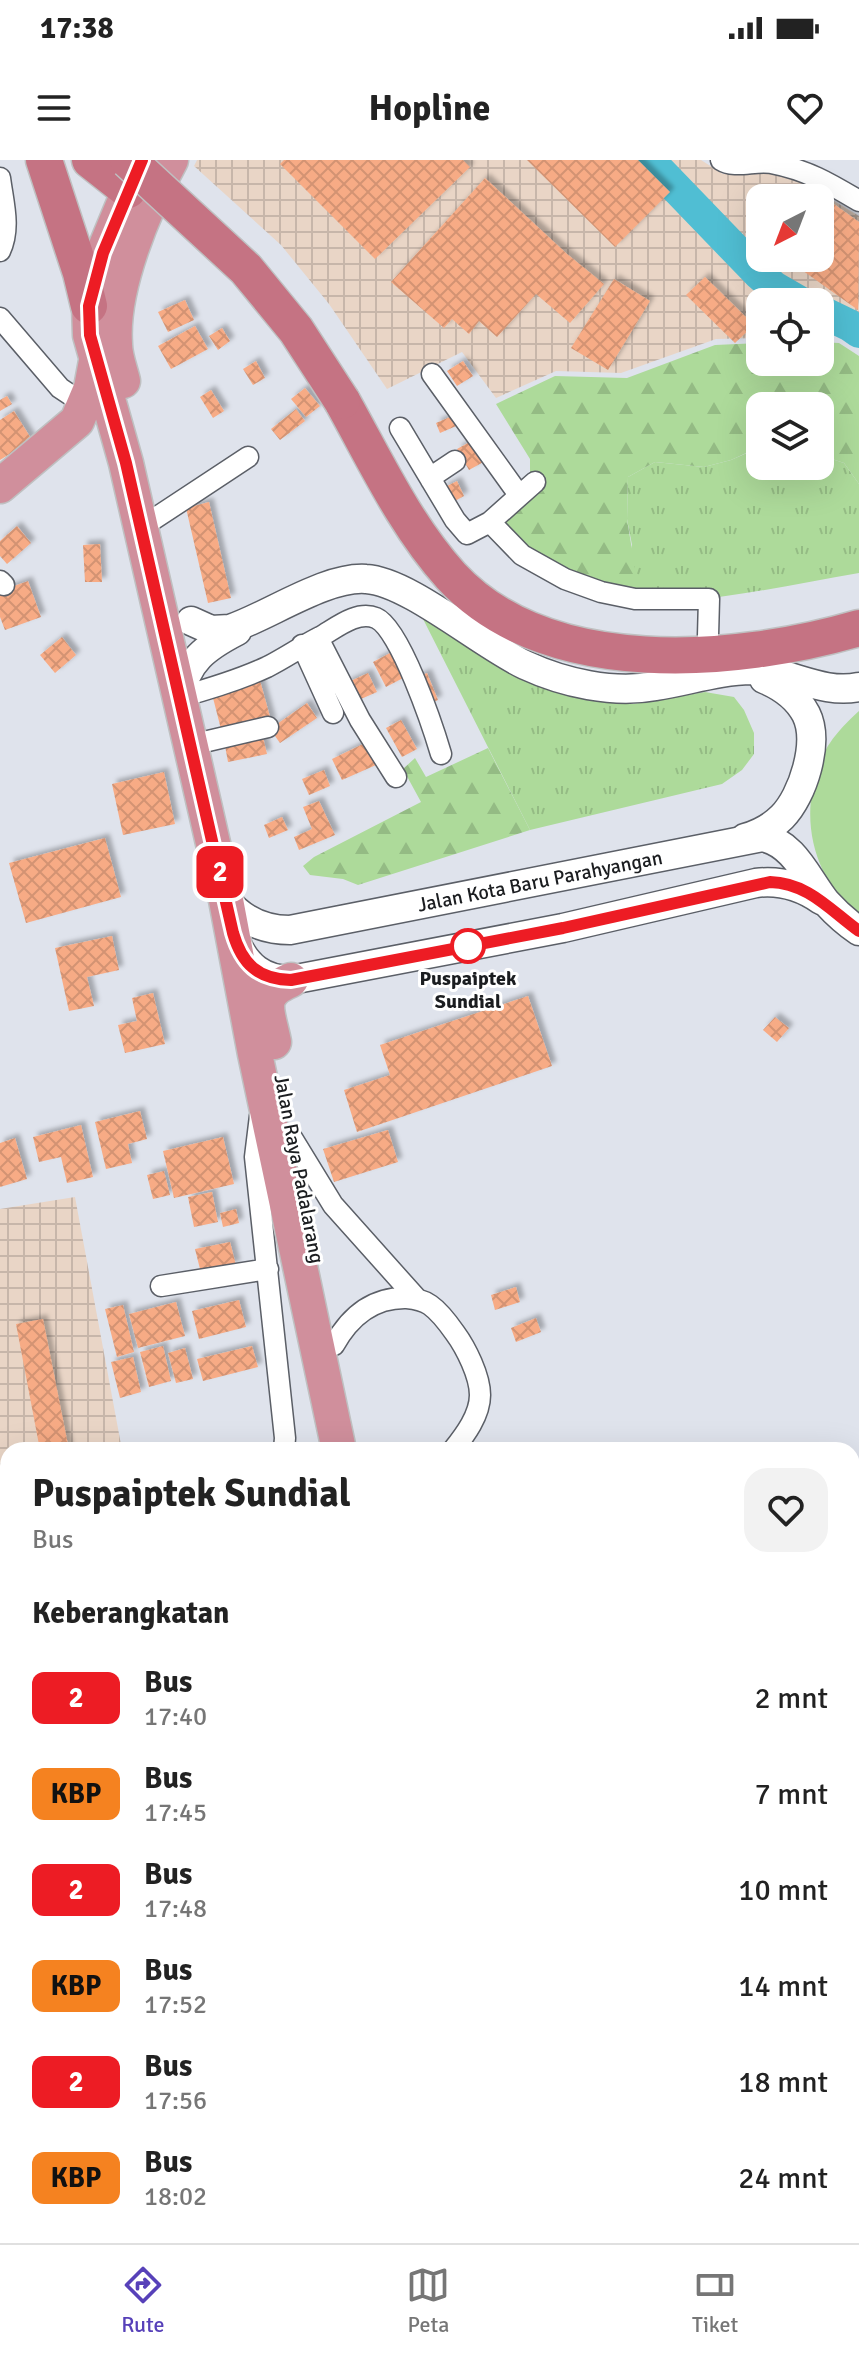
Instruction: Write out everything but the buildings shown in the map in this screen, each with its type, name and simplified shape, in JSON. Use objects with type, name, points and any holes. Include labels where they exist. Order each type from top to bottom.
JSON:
[{"type":"highway","points":[[44,160],[89,306]]},
{"type":"highway","points":[[90,160],[137,178],[246,269],[350,395],[444,531],[502,588],[533,607],[557,618],[603,630],[708,636],[762,632],[859,611]]},
{"type":"highway","points":[[163,160],[259,251],[314,317],[396,497],[425,542],[453,577],[487,607],[565,642],[605,651],[727,654],[800,644],[859,628]]},
{"type":"highway","name":"Jalan Raya Padalarang","points":[[171,160],[137,178],[103,253],[89,306],[90,335],[121,443],[226,900],[255,1054],[337,1442]]},
{"type":"highway","name":"Jalan Raya Padalarang","points":[[137,178],[115,320],[115,347],[176,601],[191,621]]},
{"type":"highway","points":[[0,486],[81,413],[91,388],[96,360]]},
{"type":"highway","points":[[81,413],[99,421],[121,443]]},
{"type":"highway","name":"Jalan Raya Padalarang","points":[[291,980],[273,990],[267,1003],[353,1442]]},
{"type":"main road","points":[[191,621],[206,629],[223,631],[333,584],[373,579],[393,586],[506,655],[551,675],[589,684],[630,689],[740,670],[762,671],[832,689],[859,687]]},
{"type":"main road","points":[[180,697],[186,674],[201,654],[225,637],[287,605]]},
{"type":"main road","points":[[706,676],[738,674],[772,682],[799,703],[810,723],[810,755],[793,803],[769,827],[744,838]]},
{"type":"main road","name":"Jalan Kota Baru Parahyangan","points":[[226,900],[258,925],[296,930],[744,838],[764,837],[784,846],[831,908]]},
{"type":"main road","name":"Jalan Kota Baru Parahyangan","points":[[291,980],[563,928],[756,883],[776,882],[813,894],[859,931]]},
{"type":"main road","name":"Jalan Raya Padalarang","points":[[233,933],[243,957],[256,970],[271,978],[291,980]]},
{"type":"street","points":[[721,160],[737,164],[769,163],[819,177],[859,201]]},
{"type":"street","points":[[0,178],[6,227],[0,251]]},
{"type":"street","points":[[0,318],[81,413]]},
{"type":"street","points":[[400,428],[455,520],[467,534],[490,522],[527,489],[432,374]]},
{"type":"street","points":[[154,519],[248,457]]},
{"type":"street","points":[[431,480],[455,461]]},
{"type":"street","points":[[490,522],[522,555],[565,579],[601,592],[635,599],[709,599],[708,636]]},
{"type":"street","points":[[180,697],[269,666],[361,616],[369,616],[385,623],[399,648],[434,728],[441,754]]},
{"type":"street","points":[[310,642],[333,713]]},
{"type":"street","points":[[310,642],[396,777]]},
{"type":"street","points":[[191,745],[268,727]]},
{"type":"street","points":[[264,1090],[255,1157],[285,1442]]},
{"type":"street","points":[[292,1138],[333,1205],[417,1299],[438,1312],[464,1345],[480,1394],[473,1419],[458,1442]]},
{"type":"street","points":[[161,1286],[268,1269]]},
{"type":"street","points":[[334,1345],[342,1330],[364,1309],[387,1299],[417,1299]]},
{"type":"shaded area","points":[[197,160],[701,160],[723,174],[785,172],[805,184],[746,184],[746,272],[834,272],[834,201],[859,216],[859,348],[842,336],[834,336],[834,288],[746,288],[746,338],[716,339],[621,373],[556,371],[496,398],[462,352],[387,389],[329,304],[281,245],[194,166]]},
{"type":"shaded area","points":[[75,1197],[121,1442],[0,1442],[0,1209]]},
{"type":"green space","points":[[834,343],[859,356],[859,484],[844,463],[834,460],[834,392],[746,392],[746,453],[704,467],[655,462],[628,477],[627,519],[637,581],[617,605],[493,538],[530,476],[530,459],[496,404],[555,376],[627,378],[715,345],[746,344],[746,376],[834,376]]},
{"type":"green space","points":[[746,453],[746,480],[834,480],[834,460],[844,463],[859,484],[859,573],[708,599],[617,605],[632,545],[627,519],[628,477],[655,462],[704,467]]},
{"type":"green space","points":[[422,617],[569,690],[633,704],[705,692],[734,697],[744,710],[754,733],[754,754],[742,770],[722,784],[530,830]]},
{"type":"green space","points":[[859,711],[859,915],[831,885],[821,866],[814,847],[810,806],[827,748]]},
{"type":"green space","points":[[488,748],[530,830],[358,885],[343,879],[310,875],[303,866],[314,857],[421,802],[403,769],[415,758],[426,777]]},
{"type":"waterway","points":[[649,160],[776,288]]},
{"type":"waterway","points":[[834,318],[859,332]]},
{"type":"bus line","name":"2","points":[[142,160],[103,253],[89,306],[90,335],[126,463],[233,933],[247,961],[266,976],[291,980],[563,928],[770,882],[791,885],[813,894],[859,931]]},
{"type":"place","name":"Puspaiptek Sundial","points":[[468,946]]}]
